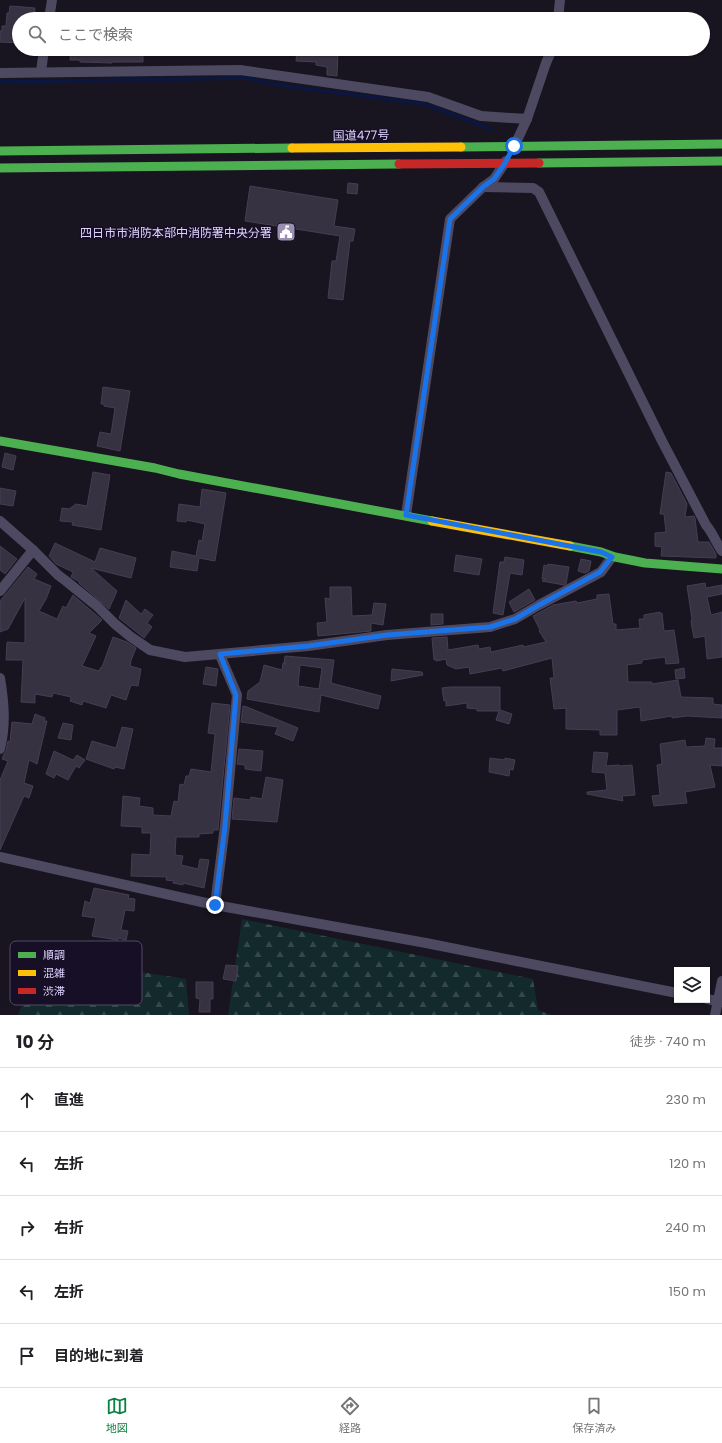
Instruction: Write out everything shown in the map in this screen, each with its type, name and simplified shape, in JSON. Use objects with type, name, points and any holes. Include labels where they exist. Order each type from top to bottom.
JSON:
[{"type":"main road","name":"国道477号","points":[[0,151],[722,144]]},
{"type":"main road","points":[[0,168],[722,161]]},
{"type":"main road","points":[[0,441],[406,515],[601,552],[612,557],[644,562],[722,569]]},
{"type":"street","points":[[50,12],[52,0]]},
{"type":"street","points":[[559,12],[560,0]]},
{"type":"street","points":[[40,72],[43,56]]},
{"type":"street","points":[[406,515],[450,219],[483,187],[494,179],[505,163],[527,119],[549,56]]},
{"type":"street","points":[[0,73],[240,70],[428,97],[481,116],[527,119]]},
{"type":"street","points":[[483,187],[533,188],[539,192],[662,441],[706,525],[713,534],[722,552]]},
{"type":"street","points":[[0,521],[33,550],[58,576],[97,606],[115,624],[145,648],[185,657],[308,646],[387,635],[490,627],[515,619],[600,572],[612,557]]},
{"type":"street","points":[[0,591],[33,550]]},
{"type":"street","points":[[215,905],[225,826],[236,695],[220,654]]},
{"type":"street","points":[[0,678],[5,715],[3,739],[0,748]]},
{"type":"street","points":[[0,857],[215,905],[418,942],[674,993]]},
{"type":"street","points":[[715,1015],[720,1002],[722,981]]},
{"type":"street","points":[[710,1000],[720,1002]]},
{"type":"green space","points":[[242,919],[533,979],[538,1010],[552,1015],[228,1015]]},
{"type":"green space","points":[[142,972],[186,979],[189,1015],[18,1015],[22,1005],[142,1005]]},
{"type":"building","points":[[10,6],[35,8],[35,12],[12,12],[12,43],[0,42],[0,31],[2,31],[2,26],[6,26],[7,13],[9,13]]},
{"type":"building","points":[[70,56],[143,56],[143,62],[112,63],[80,62],[80,60],[70,60]]},
{"type":"building","points":[[296,56],[338,56],[337,76],[327,75],[327,67],[316,65],[316,62],[296,61]]},
{"type":"building","points":[[348,183],[358,184],[357,194],[347,193]]},
{"type":"building","points":[[250,186],[338,200],[334,226],[355,229],[353,241],[350,241],[343,300],[328,298],[332,261],[336,261],[340,236],[245,221]]},
{"type":"building","points":[[103,387],[130,391],[120,451],[97,446],[100,432],[111,434],[115,408],[101,404]]},
{"type":"building","points":[[5,453],[16,456],[13,470],[2,467]]},
{"type":"building","points":[[93,472],[110,475],[101,530],[72,525],[73,522],[60,521],[62,508],[69,509],[76,504],[87,506]]},
{"type":"building","points":[[666,472],[671,473],[687,504],[685,517],[694,516],[695,518],[698,542],[709,542],[716,554],[716,558],[661,556],[662,547],[655,546],[655,533],[666,532],[664,514],[660,514]]},
{"type":"building","points":[[0,488],[16,491],[13,506],[0,504]]},
{"type":"building","points":[[202,489],[226,493],[215,561],[199,558],[197,571],[170,567],[172,551],[196,556],[199,540],[202,541],[205,524],[187,520],[186,522],[177,521],[179,504],[200,507]]},
{"type":"building","points":[[55,543],[95,562],[100,548],[136,558],[131,578],[91,568],[117,591],[109,609],[79,583],[80,582],[71,577],[73,572],[56,564],[49,556]]},
{"type":"building","points":[[0,546],[17,559],[5,574],[0,570]]},
{"type":"building","points":[[456,555],[482,559],[479,575],[454,571]]},
{"type":"building","points":[[505,557],[524,560],[522,575],[510,573],[503,615],[493,613],[500,562],[504,562]]},
{"type":"building","points":[[581,559],[591,561],[589,571],[585,573],[578,571]]},
{"type":"building","points":[[548,564],[569,567],[566,584],[564,585],[542,581],[546,579],[542,579],[544,565],[547,566]]},
{"type":"building","points":[[28,567],[37,574],[34,579],[51,586],[39,611],[57,619],[63,606],[66,608],[73,595],[102,620],[89,633],[96,636],[82,666],[99,671],[102,667],[113,637],[127,642],[136,648],[130,666],[141,669],[138,686],[131,685],[126,700],[111,695],[106,708],[83,701],[82,705],[70,701],[71,697],[53,693],[52,697],[35,694],[35,703],[21,702],[23,660],[6,660],[7,642],[25,643],[25,598],[8,629],[0,632],[0,601]]},
{"type":"building","points":[[705,583],[706,588],[722,585],[722,594],[707,597],[711,615],[722,612],[722,657],[707,659],[705,636],[694,638],[687,586]]},
{"type":"building","points":[[330,587],[351,587],[352,616],[372,615],[374,603],[386,604],[383,625],[371,623],[371,631],[318,636],[317,623],[327,622],[325,598],[330,599]]},
{"type":"building","points":[[529,589],[535,600],[514,612],[509,602]]},
{"type":"building","points":[[609,594],[613,624],[616,624],[616,630],[640,628],[639,619],[644,619],[644,615],[660,612],[660,614],[662,613],[664,631],[674,630],[679,663],[666,664],[665,657],[642,660],[642,663],[627,665],[628,682],[652,682],[652,684],[678,680],[681,697],[713,698],[713,704],[722,705],[722,718],[687,716],[672,718],[672,716],[641,721],[640,707],[617,710],[617,735],[600,735],[600,730],[566,729],[566,708],[554,709],[550,678],[554,678],[552,658],[503,671],[502,668],[470,674],[469,667],[456,669],[447,665],[446,659],[434,660],[432,638],[447,637],[448,650],[478,645],[479,649],[490,647],[491,652],[546,642],[539,631],[540,630],[533,616],[553,605],[576,601],[577,603],[597,599],[597,595]]},
{"type":"building","points":[[126,600],[141,614],[145,609],[153,615],[147,623],[152,627],[144,638],[119,618]]},
{"type":"building","points":[[431,614],[443,614],[443,624],[431,625]]},
{"type":"building","points":[[285,656],[334,660],[331,683],[381,696],[378,709],[321,695],[319,712],[247,699],[248,691],[260,682],[264,665],[282,670],[283,663],[286,664],[284,663]],"holes":[[[300,665],[322,668],[319,689],[298,686]]]},
{"type":"building","points":[[206,667],[218,669],[216,686],[203,684]]},
{"type":"building","points":[[684,668],[685,678],[676,679],[675,670]]},
{"type":"building","points":[[392,669],[422,672],[423,675],[391,681]]},
{"type":"building","points":[[500,687],[500,710],[512,714],[509,724],[496,720],[499,711],[477,711],[477,709],[467,708],[467,703],[446,706],[446,700],[444,701],[442,688]]},
{"type":"building","points":[[212,703],[230,705],[218,830],[213,830],[213,833],[199,834],[199,837],[176,837],[175,855],[183,856],[181,865],[198,869],[200,859],[209,860],[204,888],[183,883],[183,885],[173,883],[174,881],[166,880],[167,877],[131,876],[132,854],[150,855],[151,833],[142,833],[142,827],[121,826],[123,796],[140,798],[139,806],[153,808],[153,815],[171,816],[174,801],[178,802],[180,784],[184,785],[186,776],[189,776],[191,769],[211,772],[215,734],[208,733]]},
{"type":"building","points":[[243,706],[298,728],[293,741],[275,734],[278,727],[241,722]]},
{"type":"building","points":[[35,714],[45,718],[44,721],[47,721],[37,764],[29,760],[24,783],[33,786],[29,798],[24,796],[0,850],[0,780],[8,761],[2,759],[6,751],[8,741],[10,742],[12,722],[32,724]]},
{"type":"building","points":[[63,723],[73,725],[71,740],[58,738]]},
{"type":"building","points":[[122,727],[133,729],[124,769],[115,767],[114,769],[86,759],[92,741],[116,748]]},
{"type":"building","points":[[706,738],[715,739],[714,748],[722,748],[722,766],[710,765],[715,787],[685,792],[687,803],[654,806],[652,796],[660,795],[657,765],[662,764],[660,744],[685,740],[686,747],[705,746]]},
{"type":"building","points":[[239,749],[263,751],[261,771],[245,769],[245,765],[237,764]]},
{"type":"building","points":[[54,751],[73,760],[77,755],[85,760],[79,768],[76,766],[68,780],[56,774],[54,778],[46,774]]},
{"type":"building","points":[[594,752],[608,753],[606,766],[632,765],[635,795],[622,796],[623,801],[587,794],[587,792],[607,790],[605,773],[592,772]]},
{"type":"building","points":[[490,758],[515,760],[513,770],[510,769],[509,776],[489,772]]},
{"type":"building","points":[[266,777],[283,780],[277,822],[232,819],[234,798],[250,800],[251,797],[262,799]]},
{"type":"building","points":[[94,888],[129,895],[128,898],[135,899],[134,911],[125,910],[121,930],[128,931],[126,940],[92,936],[96,918],[82,916],[85,901],[90,903]]},
{"type":"building","points":[[226,965],[238,966],[236,981],[223,979]]},
{"type":"building","points":[[196,982],[213,982],[213,999],[210,999],[210,1012],[199,1012],[200,999],[196,998]]},
{"type":"waterway","points":[[0,82],[246,78],[285,86],[424,104],[491,129]]},
{"type":"traffic: fast","points":[[461,147],[722,144]]},
{"type":"traffic: fast","points":[[0,151],[292,148]]},
{"type":"traffic: fast","points":[[539,163],[722,161]]},
{"type":"traffic: fast","points":[[0,168],[399,164]]},
{"type":"traffic: fast","points":[[0,441],[155,468],[179,474],[432,521]]},
{"type":"traffic: fast","points":[[570,546],[645,563],[722,569]]},
{"type":"traffic: slow","points":[[292,148],[461,147]]},
{"type":"traffic: slow","points":[[432,521],[570,546]]},
{"type":"traffic: jam","points":[[399,164],[539,163]]},
{"type":"place","name":"四日市市消防本部中消防署中央分署","points":[[286,232]]},
{"type":"route","points":[[215,905],[225,826],[232,737],[234,735],[236,695],[220,654],[308,646],[387,635],[490,627],[515,619],[600,572],[612,557],[601,552],[406,515],[450,219],[483,187],[494,179],[514,146]]}]
